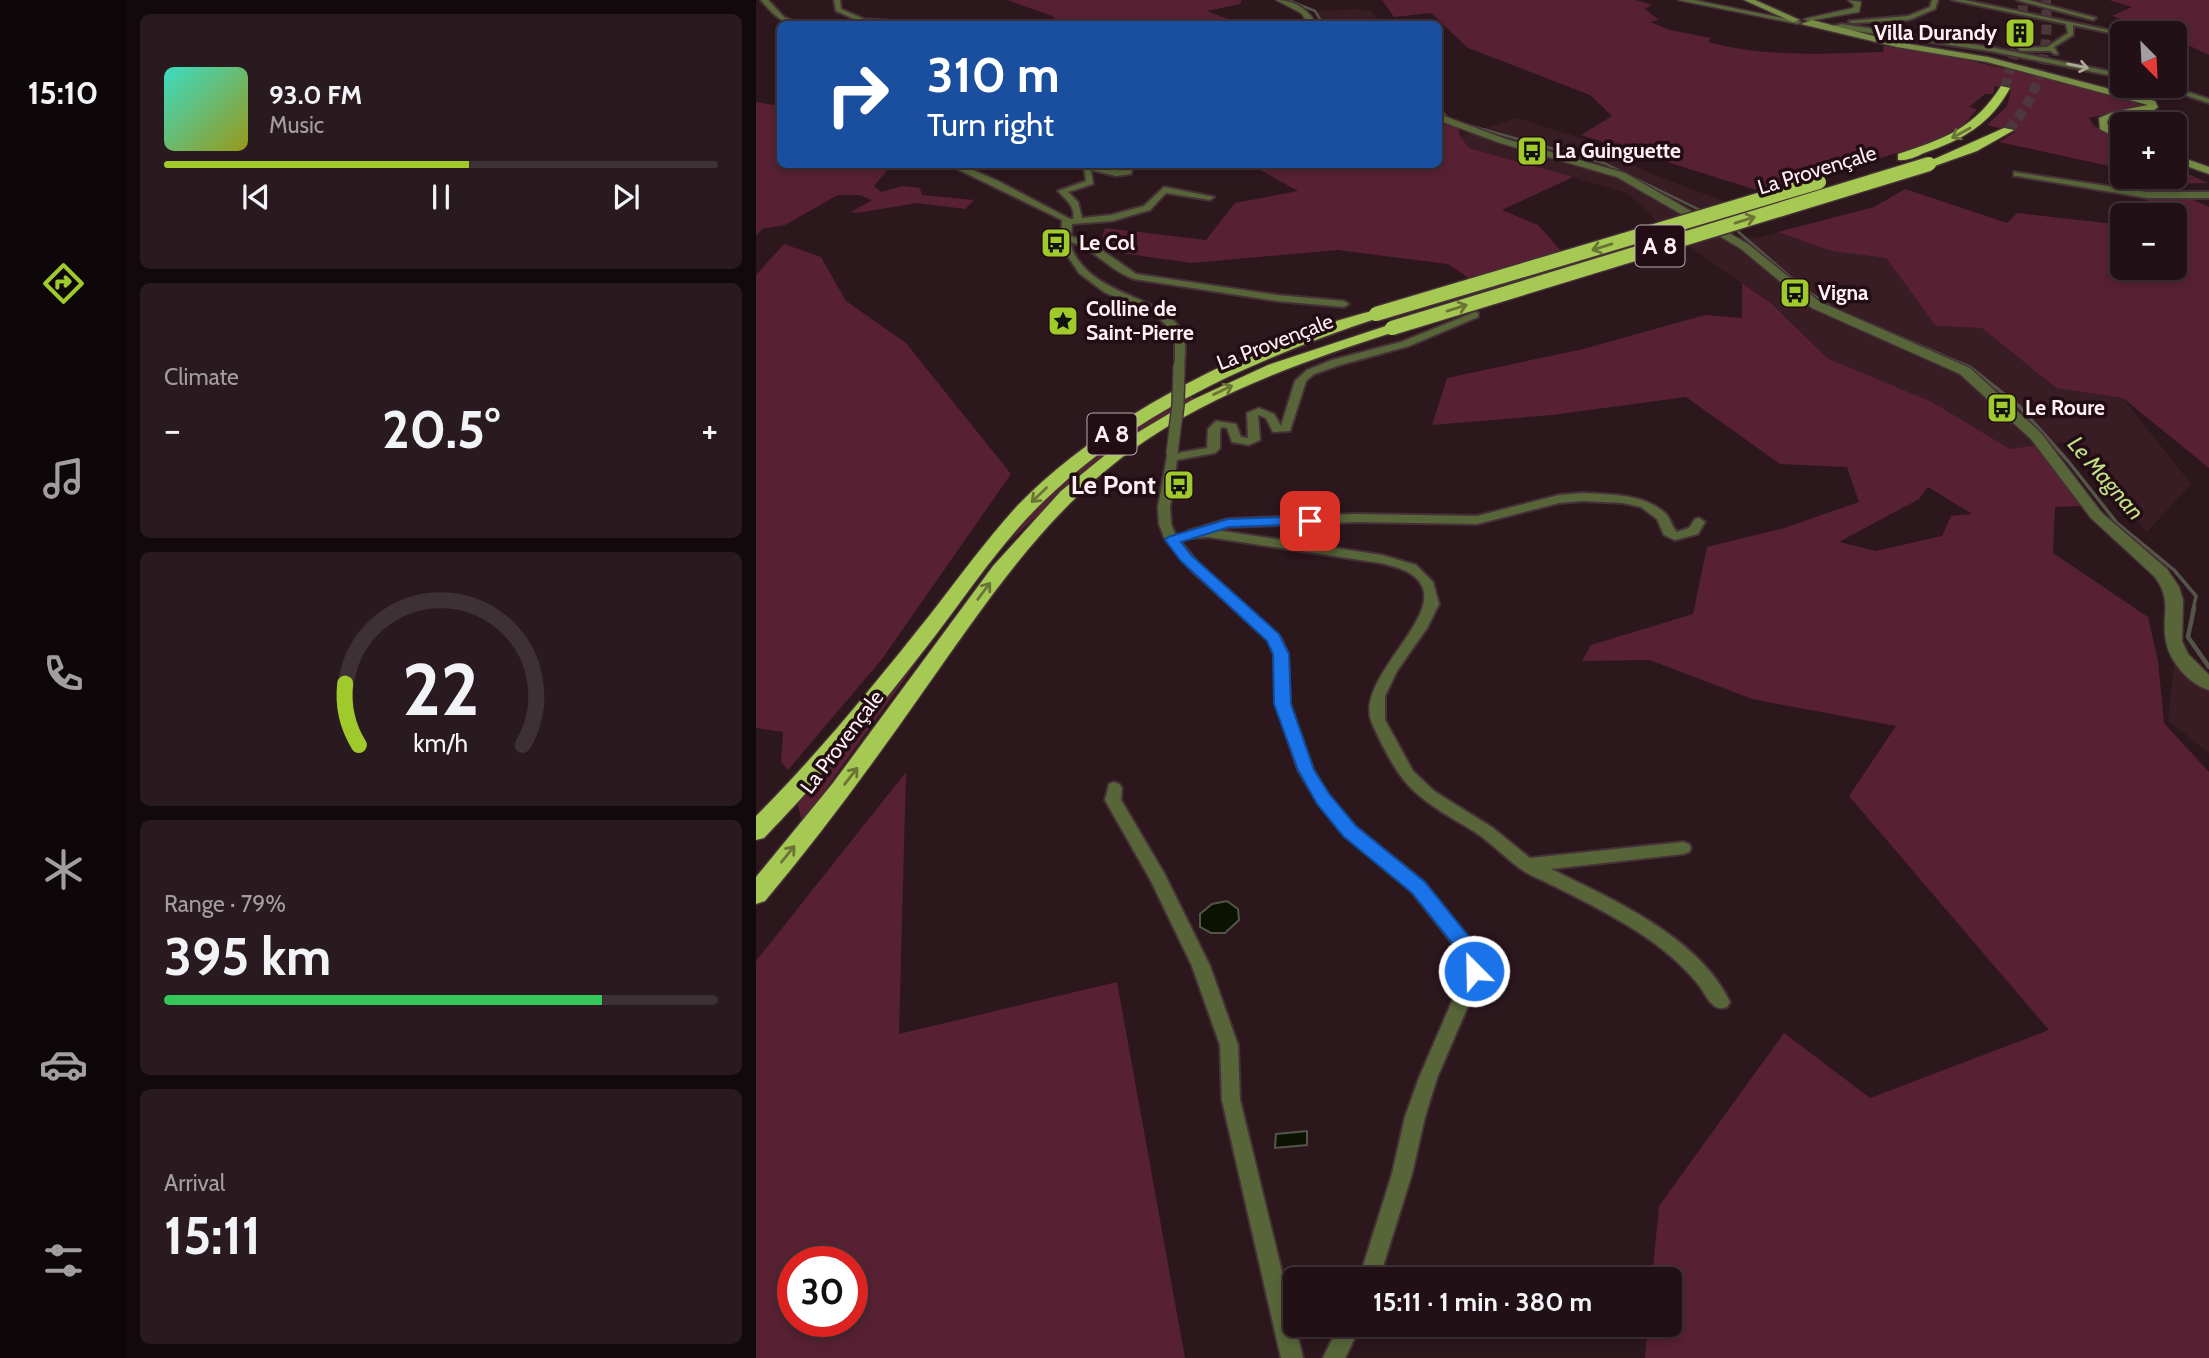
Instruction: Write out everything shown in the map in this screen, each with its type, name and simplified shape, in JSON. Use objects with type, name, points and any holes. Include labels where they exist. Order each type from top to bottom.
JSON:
[{"type":"highway","name":"La Provençale","points":[[1863,169],[1946,141],[1969,129],[1988,115],[2005,88]]},
{"type":"highway","name":"La Provençale","points":[[762,887],[857,769],[1015,550],[1062,499],[1095,470],[1159,425],[1214,394],[1274,367],[1392,328],[1929,164],[1973,148],[2008,130]]},
{"type":"highway","name":"La Provençale","points":[[757,830],[875,699],[1010,525],[1037,496],[1079,459],[1146,412],[1227,368],[1303,337],[1836,177]]},
{"type":"main road","points":[[1748,0],[1810,22],[1843,25],[1907,46],[1975,58],[2152,103],[2153,107],[2150,109],[2130,112]]},
{"type":"main road","points":[[1810,22],[1843,25]]},
{"type":"main road","points":[[2110,117],[2102,120],[2103,127],[2110,131]]},
{"type":"main road","points":[[2187,163],[2209,171]]},
{"type":"street","points":[[764,0],[782,18],[790,21]]},
{"type":"street","points":[[837,0],[838,10],[858,20],[875,21]]},
{"type":"street","points":[[1280,0],[1304,11],[1311,21]]},
{"type":"street","points":[[1682,0],[1772,18],[1810,22],[1856,10],[1859,6],[1855,1]]},
{"type":"street","points":[[1843,25],[1914,18],[1933,8],[1935,0]]},
{"type":"street","points":[[1955,0],[2107,38]]},
{"type":"street","points":[[2020,0],[2093,18]]},
{"type":"street","points":[[1810,22],[1833,16]]},
{"type":"street","points":[[1843,25],[1990,49],[2110,73]]},
{"type":"street","points":[[2070,28],[2110,32]]},
{"type":"street","points":[[2050,49],[2070,35],[2070,28]]},
{"type":"street","points":[[1910,31],[1944,33],[1998,49],[2050,49],[2061,55]]},
{"type":"street","points":[[2188,95],[2209,102]]},
{"type":"street","points":[[1442,119],[1480,134],[1620,175],[1744,246],[1816,305],[1965,371],[2036,436],[2096,515],[2161,573],[2171,587],[2175,600],[2174,641],[2180,656],[2191,670],[2209,684]]},
{"type":"street","points":[[960,168],[1072,221],[1112,218],[1147,208],[1161,192],[1168,190],[1185,195],[1210,197]]},
{"type":"street","points":[[1088,168],[1090,181],[1062,191],[1077,206],[1079,217],[1072,221],[1065,238],[1070,255],[1098,284],[1158,313],[1172,324],[1180,340],[1178,404],[1165,519],[1172,540],[1186,558],[1274,638],[1281,654],[1283,704],[1306,770],[1324,800],[1350,831],[1418,887],[1468,950],[1474,971],[1428,1078],[1415,1116],[1402,1174],[1373,1267]]},
{"type":"street","points":[[1095,168],[1122,174],[1128,172],[1128,168]]},
{"type":"street","points":[[2017,174],[2147,195],[2209,195]]},
{"type":"street","points":[[1065,238],[1085,243],[1122,271],[1133,275],[1277,298],[1344,304]]},
{"type":"street","points":[[1171,455],[1211,451],[1214,448],[1214,429],[1220,423],[1232,426],[1236,440],[1254,440],[1251,418],[1259,411],[1270,416],[1277,430],[1286,429],[1296,402],[1296,386],[1302,378],[1317,370],[1407,344],[1475,315]]},
{"type":"street","points":[[1172,540],[1228,523],[1356,518],[1477,520],[1559,499],[1583,497],[1645,504],[1662,517],[1668,532],[1675,536],[1693,531],[1699,522]]},
{"type":"street","points":[[1192,534],[1208,533],[1382,559],[1411,568],[1427,582],[1432,604],[1378,696],[1378,720],[1408,775],[1429,795],[1487,832],[1527,865],[1612,908],[1667,945],[1706,976],[1721,1002]]},
{"type":"street","points":[[1114,788],[1113,800],[1158,878],[1201,966],[1229,1045],[1231,1100],[1292,1358]]},
{"type":"street","points":[[1527,865],[1607,856],[1630,858],[1683,848]]},
{"type":"street","points":[[1334,1358],[1344,1337]]},
{"type":"shaded area","points":[[1007,0],[1242,0],[1240,4],[1207,11],[1233,21],[1055,21],[1053,16]]},
{"type":"shaded area","points":[[1382,0],[1636,0],[1652,5],[1645,9],[1659,20],[1650,22],[1670,30],[1711,38],[1708,42],[1729,47],[1817,54],[1883,52],[1884,46],[1945,55],[2076,85],[2110,93],[2110,98],[2133,99],[2142,106],[2089,118],[2094,126],[2110,134],[2110,166],[1999,142],[2015,132],[1987,125],[2007,106],[2011,89],[1995,86],[1993,94],[1985,94],[1969,107],[1977,109],[1964,125],[1926,144],[1766,193],[1581,135],[1612,116],[1590,95],[1468,48],[1431,13],[1394,17]]},
{"type":"shaded area","points":[[2109,0],[2209,0],[2209,55],[2188,45],[2188,21],[2126,21],[2112,16],[2132,7]]},
{"type":"shaded area","points":[[1358,9],[1370,11],[1381,21],[1323,21],[1317,11]]},
{"type":"shaded area","points":[[756,102],[777,106],[777,168],[889,168],[874,186],[881,192],[902,186],[920,188],[922,195],[974,200],[965,209],[917,203],[857,213],[851,212],[872,200],[859,195],[838,195],[785,225],[762,229],[756,236]]},
{"type":"shaded area","points":[[1517,118],[1584,139],[1652,174],[1726,202],[1659,223],[1627,193],[1469,148],[1460,136]]},
{"type":"shaded area","points":[[1442,119],[1459,129],[1460,136],[1469,148],[1573,177],[1502,210],[1538,225],[1563,253],[1470,279],[1448,264],[1337,250],[1192,263],[1099,250],[1105,228],[1206,240],[1235,203],[1298,191],[1256,168],[1442,168]]},
{"type":"shaded area","points":[[2187,173],[2208,183],[2187,183]]},
{"type":"shaded area","points":[[1905,189],[2007,223],[2017,213],[2110,224],[2110,280],[2187,280],[2187,203],[2146,203],[2135,189],[2179,193],[2209,207],[2209,468],[2123,398],[2056,388],[1982,328],[1936,326],[1886,258],[1831,251],[1778,232],[1874,207]]},
{"type":"shaded area","points":[[1778,232],[1831,251],[1886,258],[1936,326],[1982,328],[2056,388],[2123,398],[2191,484],[2147,532],[2063,442],[2010,449],[1932,402],[1827,358],[1772,304],[1687,245],[1716,234],[1757,238]]},
{"type":"shaded area","points":[[784,244],[821,257],[846,301],[906,343],[1011,474],[882,659],[788,770],[781,762],[783,732],[756,728],[756,275]]},
{"type":"shaded area","points":[[1742,283],[1772,304],[1827,358],[1932,402],[2010,449],[2038,445],[2080,506],[2055,507],[2053,553],[2148,617],[2158,661],[2164,723],[2209,772],[2209,1358],[1645,1358],[1647,1337],[1682,1337],[1682,1267],[1653,1267],[1659,1206],[1784,1033],[1870,1098],[2049,1030],[1849,796],[1896,726],[1752,699],[1650,660],[1582,661],[1591,645],[1693,614],[1707,547],[1784,528],[1859,502],[1847,467],[1780,464],[1686,397],[1552,415],[1432,425],[1447,378],[1583,349],[1705,315],[1742,318]],"holes":[[[1928,487],[1972,514],[1951,516],[1942,536],[1876,551],[1839,542],[1919,499]]]},
{"type":"shaded area","points":[[1189,393],[1194,399],[1141,431],[1095,465],[1007,544],[1039,505],[1104,448]]},
{"type":"shaded area","points":[[930,644],[802,822],[797,802]]},
{"type":"shaded area","points":[[2174,664],[2209,686],[2209,753],[2168,721]]},
{"type":"shaded area","points":[[906,772],[899,1034],[1117,982],[1185,1358],[756,1358],[756,961]]},
{"type":"shaded area","points":[[1227,901],[1238,909],[1239,920],[1225,933],[1211,933],[1200,927],[1200,914],[1212,904]]},
{"type":"shaded area","points":[[1307,1131],[1307,1145],[1275,1148],[1276,1134]]},
{"type":"waterway","name":"Le Magnan","points":[[1288,0],[1315,11],[1321,21]]},
{"type":"waterway","name":"Le Magnan","points":[[1442,112],[1449,119]]},
{"type":"waterway","name":"Le Magnan","points":[[1461,123],[1604,163],[1704,212]]},
{"type":"waterway","name":"Le Magnan","points":[[1734,228],[1803,288],[1830,306]]},
{"type":"waterway","name":"Le Magnan","points":[[1870,324],[1940,354]]},
{"type":"waterway","name":"Le Magnan","points":[[1936,353],[1970,367],[2018,405],[2068,461],[2117,523],[2174,570],[2196,596],[2193,610]]},
{"type":"waterway","name":"Le Magnan","points":[[2194,608],[2188,637],[2209,667]]},
{"type":"tunnel","points":[[2005,88],[2022,23],[2023,0]]},
{"type":"tunnel","points":[[2008,130],[2029,101],[2041,70],[2046,36],[2046,0]]},
{"type":"place","name":"Villa Durandy","points":[[2020,33]]},
{"type":"place","name":"La Guinguette","points":[[1532,151]]},
{"type":"place","name":"Le Col","points":[[1056,243]]},
{"type":"place","name":"Vigna","points":[[1795,293]]},
{"type":"place","name":"Colline de Saint-Pierre","points":[[1063,321]]},
{"type":"place","name":"Le Roure","points":[[2002,408]]},
{"type":"place","name":"Le Pont","points":[[1179,485]]},
{"type":"route","points":[[1310,521],[1228,523],[1172,540],[1186,558],[1274,638],[1281,654],[1283,704],[1306,770],[1324,800],[1350,831],[1418,887],[1468,950],[1474,971]]}]
